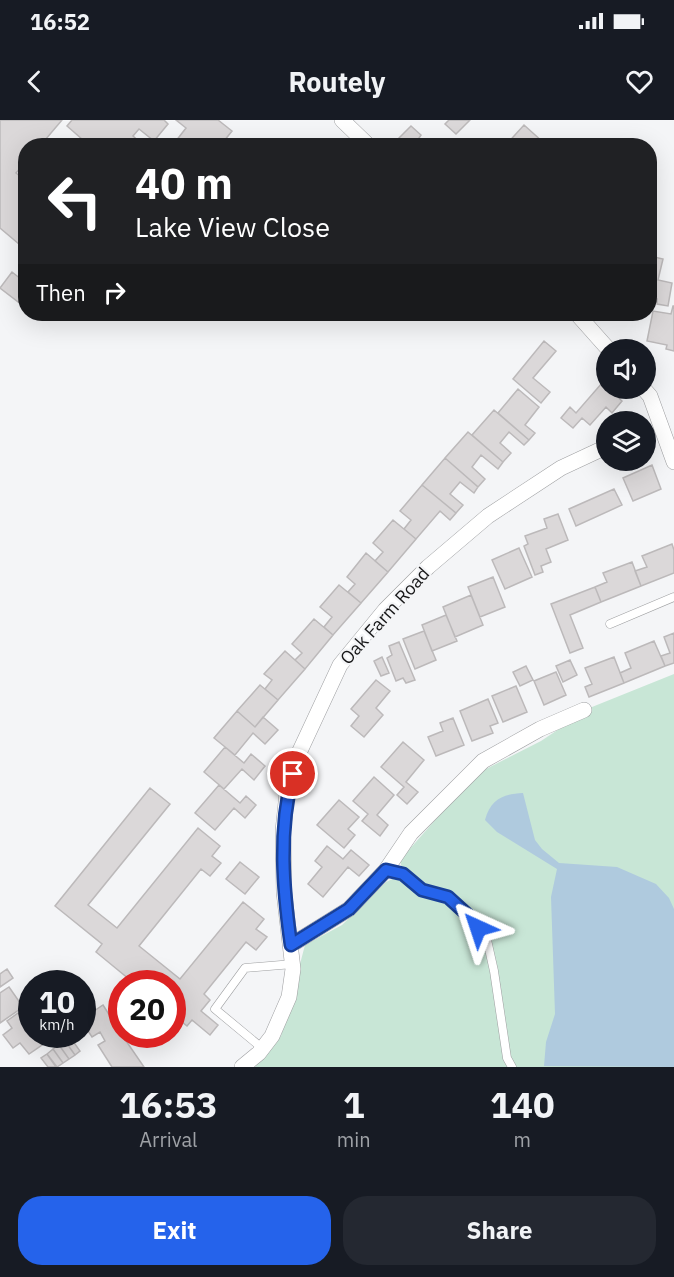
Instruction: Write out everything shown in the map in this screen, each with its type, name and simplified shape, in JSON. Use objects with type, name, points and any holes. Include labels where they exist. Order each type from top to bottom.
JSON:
[{"type":"street","points":[[342,120],[361,138]]},
{"type":"street","points":[[583,321],[599,339]]},
{"type":"street","points":[[656,432],[674,462]]},
{"type":"street","name":"Oak Farm Road","points":[[242,1067],[272,1036],[289,997],[293,964],[284,892],[283,831],[288,793],[298,755],[340,665],[385,610],[428,567],[488,516],[561,468],[596,452]]},
{"type":"street","points":[[291,945],[349,909],[386,870],[411,833],[483,760],[540,729],[584,711]]},
{"type":"lane","points":[[610,624],[674,597]]},
{"type":"lane","points":[[386,870],[403,874],[422,890],[448,897],[470,917],[487,940],[507,1058],[512,1067]]},
{"type":"lane","points":[[262,1048],[215,1009],[245,968],[293,964]]},
{"type":"green space","points":[[674,674],[674,1067],[255,1067],[281,1036],[305,945],[342,925],[386,882],[403,874],[400,860],[451,802],[484,770],[541,741],[592,707]]},
{"type":"water","points":[[523,793],[535,840],[559,863],[617,867],[656,884],[669,898],[674,909],[674,1067],[544,1066],[546,1042],[555,1014],[551,897],[557,869],[497,832],[485,820],[494,802],[504,796]]},
{"type":"building","points":[[0,120],[62,120],[47,138],[18,138],[18,171],[16,173],[18,175],[18,243],[0,228]]},
{"type":"building","points":[[72,120],[164,120],[168,124],[156,138],[150,138],[139,129],[133,136],[135,138],[81,138],[67,126]]},
{"type":"building","points":[[176,120],[218,120],[232,131],[226,138],[178,138],[186,128]]},
{"type":"building","points":[[449,120],[470,120],[456,134],[445,124]]},
{"type":"building","points":[[524,125],[539,138],[512,138]]},
{"type":"building","points":[[411,126],[421,135],[419,138],[399,138]]},
{"type":"building","points":[[657,258],[663,259],[658,280],[672,283],[668,306],[657,304]]},
{"type":"building","points":[[12,272],[18,277],[18,302],[0,288]]},
{"type":"building","points":[[674,306],[674,351],[666,349],[667,345],[656,343],[656,339],[647,339],[651,321],[657,321],[657,312],[671,314]]},
{"type":"building","points":[[544,341],[556,351],[533,378],[550,392],[541,403],[513,379]]},
{"type":"building","points":[[518,389],[539,407],[525,425],[535,433],[529,440],[498,413]]},
{"type":"building","points":[[596,390],[596,399],[620,399],[622,401],[614,411],[606,407],[602,411],[596,411],[596,418],[590,425],[582,418],[573,428],[561,418],[570,407],[576,413]]},
{"type":"building","points":[[494,410],[529,440],[524,445],[509,432],[500,443],[511,453],[503,462],[472,435]]},
{"type":"building","points":[[468,432],[503,462],[498,469],[481,455],[472,467],[485,479],[478,487],[445,458]]},
{"type":"building","points":[[445,458],[478,487],[474,493],[460,482],[450,494],[463,505],[456,513],[422,485]]},
{"type":"building","points":[[639,471],[654,471],[661,489],[633,501],[623,478]]},
{"type":"building","points":[[422,485],[456,513],[450,520],[440,511],[416,539],[404,529],[411,520],[400,511]]},
{"type":"building","points":[[614,489],[622,505],[576,526],[569,509]]},
{"type":"building","points":[[558,514],[568,540],[546,549],[551,562],[541,566],[543,572],[535,575],[524,546],[528,544],[525,536],[547,528],[544,519]]},
{"type":"building","points":[[393,520],[416,539],[388,572],[375,561],[383,552],[373,543]]},
{"type":"building","points":[[672,544],[674,573],[641,586],[635,571],[647,567],[642,556]]},
{"type":"building","points":[[519,548],[532,577],[505,589],[492,560]]},
{"type":"building","points":[[366,553],[388,572],[361,603],[348,592],[355,584],[347,577]]},
{"type":"building","points":[[632,562],[641,586],[601,602],[595,587],[607,582],[603,573]]},
{"type":"building","points":[[493,577],[505,607],[480,617],[468,587]]},
{"type":"building","points":[[339,585],[361,603],[333,635],[324,627],[332,617],[320,607]]},
{"type":"building","points":[[595,587],[601,602],[570,615],[583,648],[570,653],[551,604]]},
{"type":"building","points":[[471,595],[483,625],[455,637],[443,607]]},
{"type":"building","points":[[446,615],[457,641],[432,651],[422,625]]},
{"type":"building","points":[[314,619],[333,635],[305,669],[295,660],[302,653],[292,644]]},
{"type":"building","points":[[424,631],[436,660],[415,669],[403,639]]},
{"type":"building","points":[[674,633],[674,663],[665,666],[661,656],[670,653],[664,637]]},
{"type":"building","points":[[654,641],[665,666],[624,683],[620,673],[631,668],[625,653]]},
{"type":"building","points":[[399,642],[415,680],[406,683],[403,678],[396,681],[387,658],[392,655],[389,646]]},
{"type":"building","points":[[285,651],[305,669],[278,700],[265,689],[272,680],[264,674]]},
{"type":"building","points":[[382,657],[389,673],[381,676],[374,661]]},
{"type":"building","points":[[614,657],[624,683],[589,697],[585,687],[592,684],[585,668]]},
{"type":"building","points":[[570,660],[577,675],[563,682],[556,666]]},
{"type":"building","points":[[526,666],[533,680],[520,686],[513,672]]},
{"type":"building","points":[[556,672],[566,695],[544,705],[534,681]]},
{"type":"building","points":[[376,680],[390,691],[376,708],[383,715],[364,737],[351,726],[359,716],[351,709]]},
{"type":"building","points":[[260,685],[278,700],[255,727],[237,711]]},
{"type":"building","points":[[516,686],[527,712],[503,722],[492,696]]},
{"type":"building","points":[[488,699],[498,723],[490,726],[493,733],[472,741],[460,711]]},
{"type":"building","points":[[237,711],[255,727],[263,717],[278,730],[265,744],[253,733],[235,755],[214,738]]},
{"type":"building","points":[[453,718],[464,745],[436,756],[428,737],[443,731],[440,723]]},
{"type":"building","points":[[403,742],[424,760],[406,782],[418,792],[407,804],[397,795],[404,787],[381,767]]},
{"type":"building","points":[[225,747],[244,763],[251,754],[265,766],[254,780],[242,769],[224,789],[204,772]]},
{"type":"building","points":[[374,777],[394,795],[377,815],[388,825],[380,836],[362,821],[368,814],[353,801]]},
{"type":"building","points":[[219,785],[240,803],[246,796],[256,805],[245,818],[234,808],[215,830],[195,813]]},
{"type":"building","points":[[150,788],[170,804],[88,905],[117,928],[198,828],[220,846],[212,856],[221,863],[210,876],[201,869],[139,946],[169,970],[118,970],[96,952],[102,944],[55,906]]},
{"type":"building","points":[[339,800],[359,817],[348,829],[355,835],[344,848],[317,825]]},
{"type":"building","points":[[327,846],[343,859],[351,850],[369,865],[359,876],[348,867],[323,897],[308,884],[322,867],[315,861]]},
{"type":"building","points":[[240,862],[259,877],[245,894],[226,879]]},
{"type":"building","points":[[243,902],[264,919],[256,929],[267,937],[256,950],[246,942],[204,994],[210,1000],[201,1011],[218,1025],[210,1035],[192,1020],[187,1026],[186,972]]},
{"type":"building","points":[[7,969],[13,978],[0,987],[0,974]]},
{"type":"building","points":[[9,987],[18,1000],[18,1010],[0,1023],[0,993]]},
{"type":"building","points":[[103,1005],[108,1013],[108,1048],[131,1048],[144,1067],[112,1067],[98,1045],[105,1041],[100,1032],[96,1034],[96,1010]]},
{"type":"building","points":[[18,1013],[18,1044],[13,1048],[3,1035],[12,1028],[7,1021]]},
{"type":"building","points":[[24,1048],[38,1048],[29,1054]]},
{"type":"building","points":[[61,1048],[70,1048],[75,1055],[69,1059]]},
{"type":"building","points":[[61,1048],[69,1059],[63,1063],[53,1049]]},
{"type":"building","points":[[70,1048],[78,1048],[80,1051],[75,1055]]},
{"type":"building","points":[[53,1049],[63,1063],[57,1067],[47,1054]]},
{"type":"building","points":[[47,1054],[56,1067],[48,1067],[41,1058]]},
{"type":"route","points":[[293,774],[283,831],[284,892],[291,945],[349,909],[386,870],[403,874],[422,890],[448,897],[470,917],[478,928]]}]
